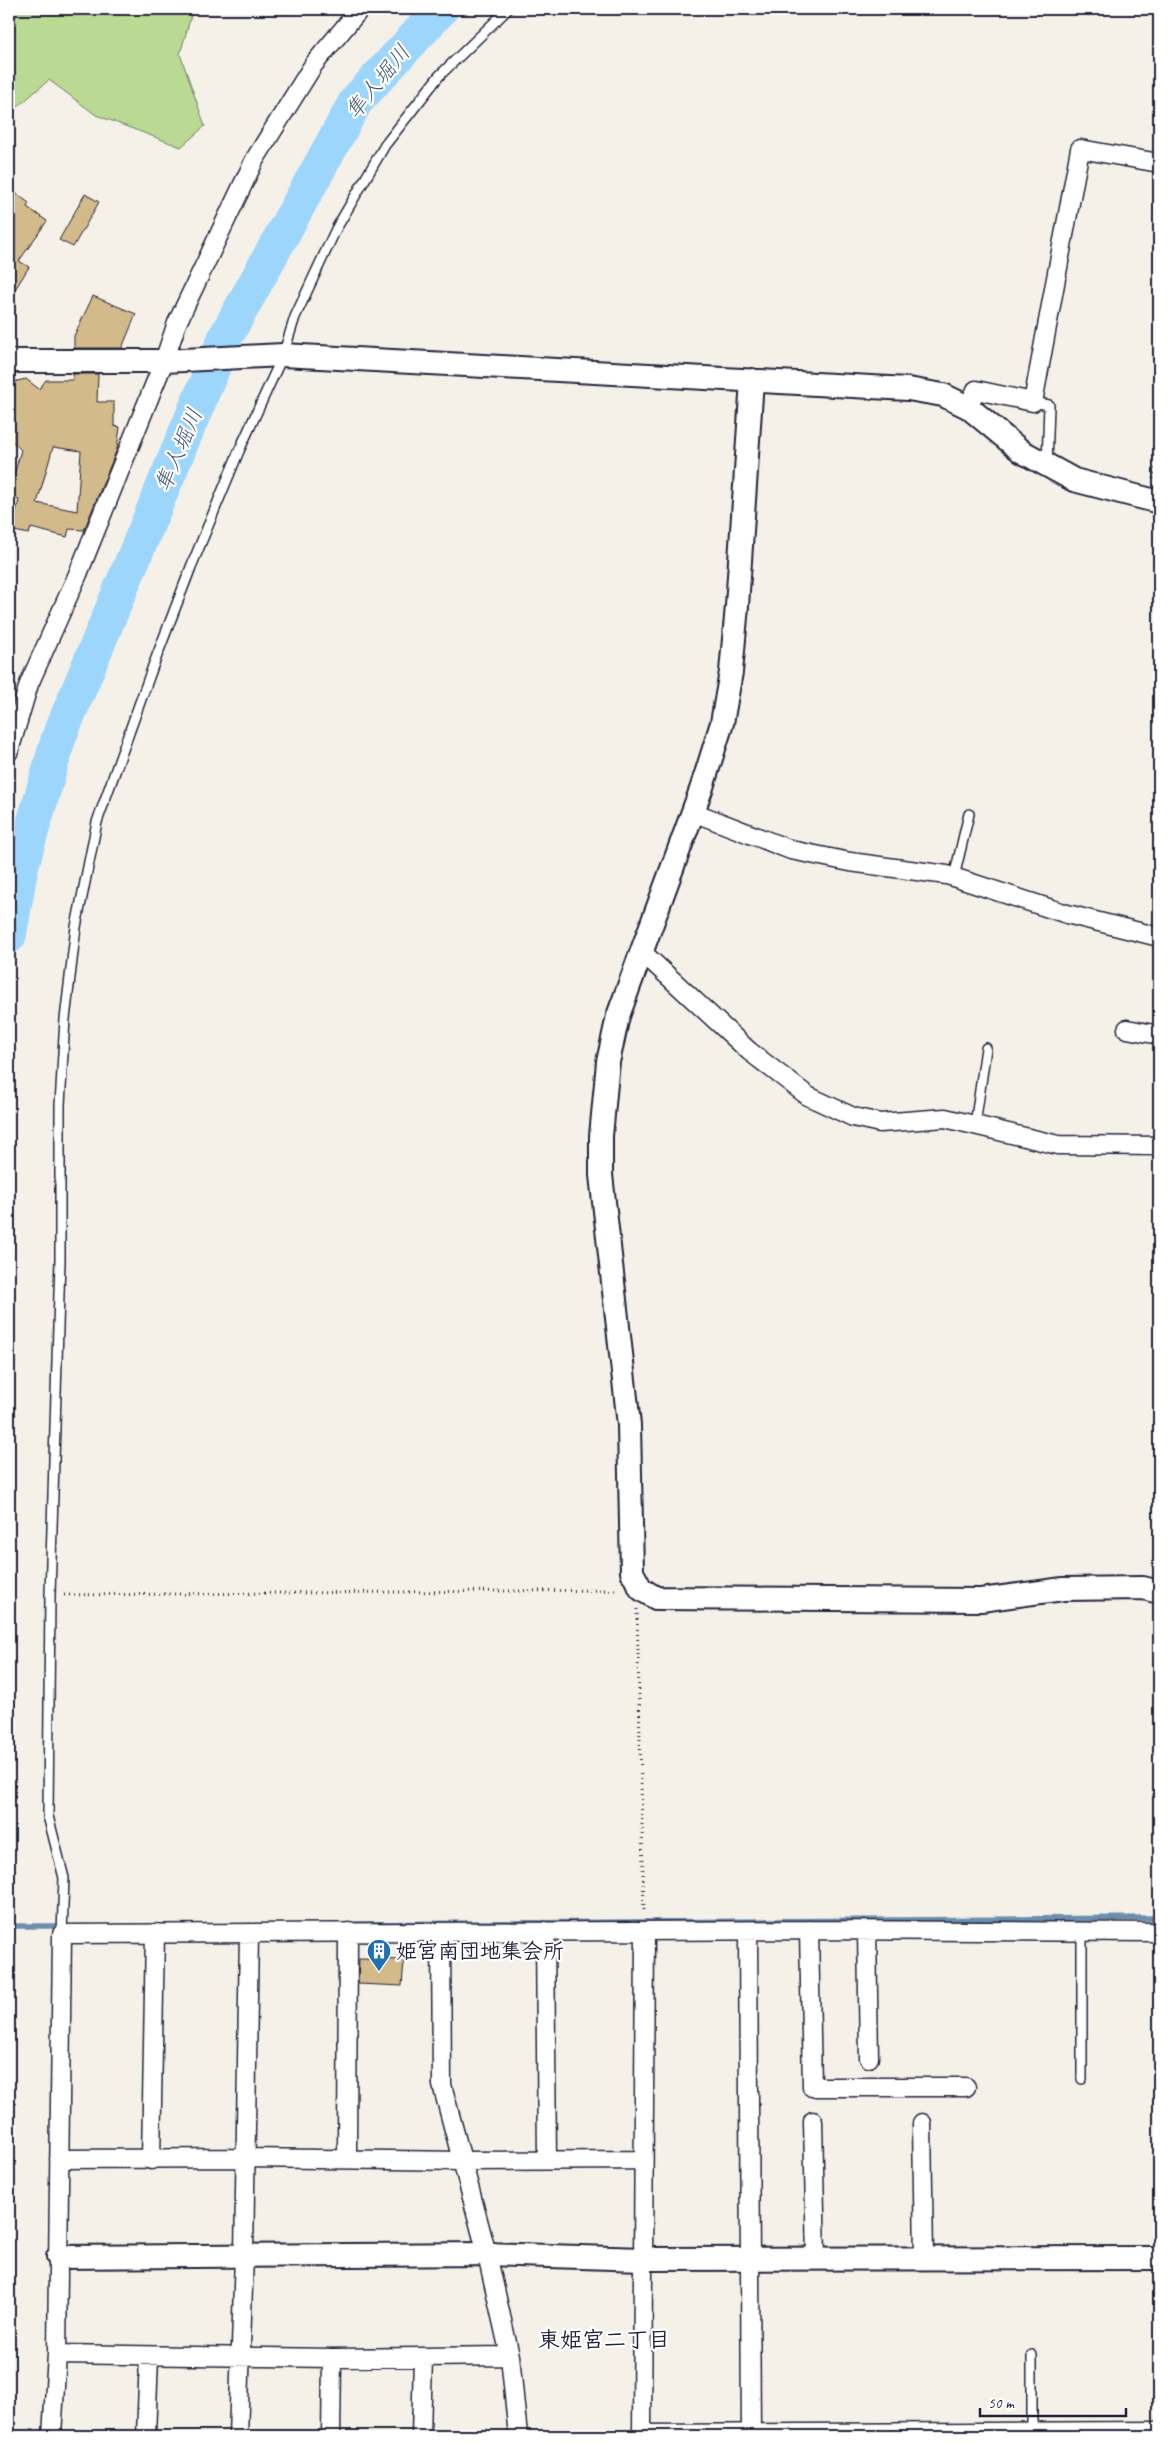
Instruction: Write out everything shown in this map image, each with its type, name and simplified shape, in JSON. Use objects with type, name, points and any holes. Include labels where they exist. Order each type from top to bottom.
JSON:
[{"type":"street","points":[[9,751],[29,684],[78,574],[164,362],[177,323],[255,159],[314,64],[360,9]]},
{"type":"street","points":[[968,407],[976,390],[1033,402],[1080,149],[1159,163]]},
{"type":"street","points":[[9,361],[164,362],[283,355],[908,389],[943,395],[968,407],[1021,451],[1074,480],[1159,502]]},
{"type":"street","points":[[752,380],[731,672],[722,723],[693,812],[618,1016],[608,1062],[601,1136],[604,1218],[615,1285],[629,1425],[632,1572],[641,1590],[656,1598],[981,1600],[1062,1589],[1143,1588],[1159,1592]]},
{"type":"street","points":[[693,812],[791,850],[850,862],[954,877],[1067,914],[1159,937]]},
{"type":"street","points":[[642,952],[749,1051],[808,1096],[853,1117],[880,1123],[945,1118],[1058,1145],[1159,1146]]},
{"type":"street","points":[[1127,1029],[1159,1035]]},
{"type":"street","points":[[809,1930],[812,2087],[966,2087]]},
{"type":"street","points":[[52,2436],[57,2354],[62,1934],[809,1930],[1159,1932]]},
{"type":"street","points":[[867,1930],[869,2058]]},
{"type":"street","points":[[644,1931],[642,2435],[800,2435],[1159,2430]]},
{"type":"street","points":[[748,1931],[751,2435]]},
{"type":"street","points":[[348,1932],[348,2159]]},
{"type":"street","points":[[441,1932],[442,2085],[486,2254],[510,2356],[518,2436]]},
{"type":"street","points":[[546,1932],[547,2160]]},
{"type":"street","points":[[151,2160],[155,1933]]},
{"type":"street","points":[[238,2436],[244,2256],[249,1933]]},
{"type":"street","points":[[813,2121],[816,2260]]},
{"type":"street","points":[[922,2124],[924,2258]]},
{"type":"street","points":[[59,2159],[644,2160]]},
{"type":"street","points":[[58,2257],[486,2254],[749,2260],[1159,2258]]},
{"type":"street","points":[[57,2354],[149,2358],[510,2356]]},
{"type":"street","points":[[421,2436],[423,2357]]},
{"type":"street","points":[[146,2436],[149,2358]]},
{"type":"street","points":[[331,2436],[332,2358]]},
{"type":"lane","points":[[62,1934],[64,1878],[48,1816],[50,1595],[58,1348],[60,1105],[65,1019],[76,927],[96,822],[191,567],[239,451],[283,355],[294,317],[336,229],[385,145],[439,76],[508,9]]},
{"type":"lane","points":[[1033,402],[1049,405],[1047,465]]},
{"type":"lane","points":[[954,877],[969,814]]},
{"type":"lane","points":[[975,1125],[986,1048]]},
{"type":"lane","points":[[1082,1931],[1082,2079]]},
{"type":"lane","points":[[1032,2354],[1032,2432]]},
{"type":"path","points":[[50,1595],[641,1590],[636,1614],[644,1931]]},
{"type":"green space","points":[[9,9],[193,9],[180,54],[205,126],[181,147],[96,115],[49,80],[9,114]]},
{"type":"building","points":[[9,188],[29,203],[27,207],[47,221],[19,261],[29,267],[9,299]]},
{"type":"building","points":[[85,194],[99,202],[73,247],[59,240]]},
{"type":"building","points":[[93,296],[136,314],[122,348],[74,348],[74,336]]},
{"type":"building","points":[[73,374],[98,374],[97,402],[114,402],[114,426],[120,427],[117,449],[84,530],[69,529],[67,537],[31,528],[29,534],[14,531],[16,520],[14,519],[19,500],[11,497],[13,490],[10,489],[21,450],[9,438],[9,389],[17,381],[26,379],[39,389],[46,380],[73,380]],"holes":[[[53,447],[81,451],[77,511],[37,503]]]},
{"type":"building","name":"姫宮南団地集会所","points":[[359,1959],[404,1960],[402,1986],[358,1984]]},
{"type":"waterway","name":"隼人堀川","points":[[9,936],[21,867],[59,737],[226,336],[356,101],[441,9]]},
{"type":"waterway","points":[[354,1924],[1159,1918]]},
{"type":"waterway","points":[[9,1926],[65,1926]]},
{"type":"place","name":"姫宮南団地集会所","points":[[379,1972]]},
{"type":"district","name":"東姫宮二丁目","points":[[604,2340]]}]
